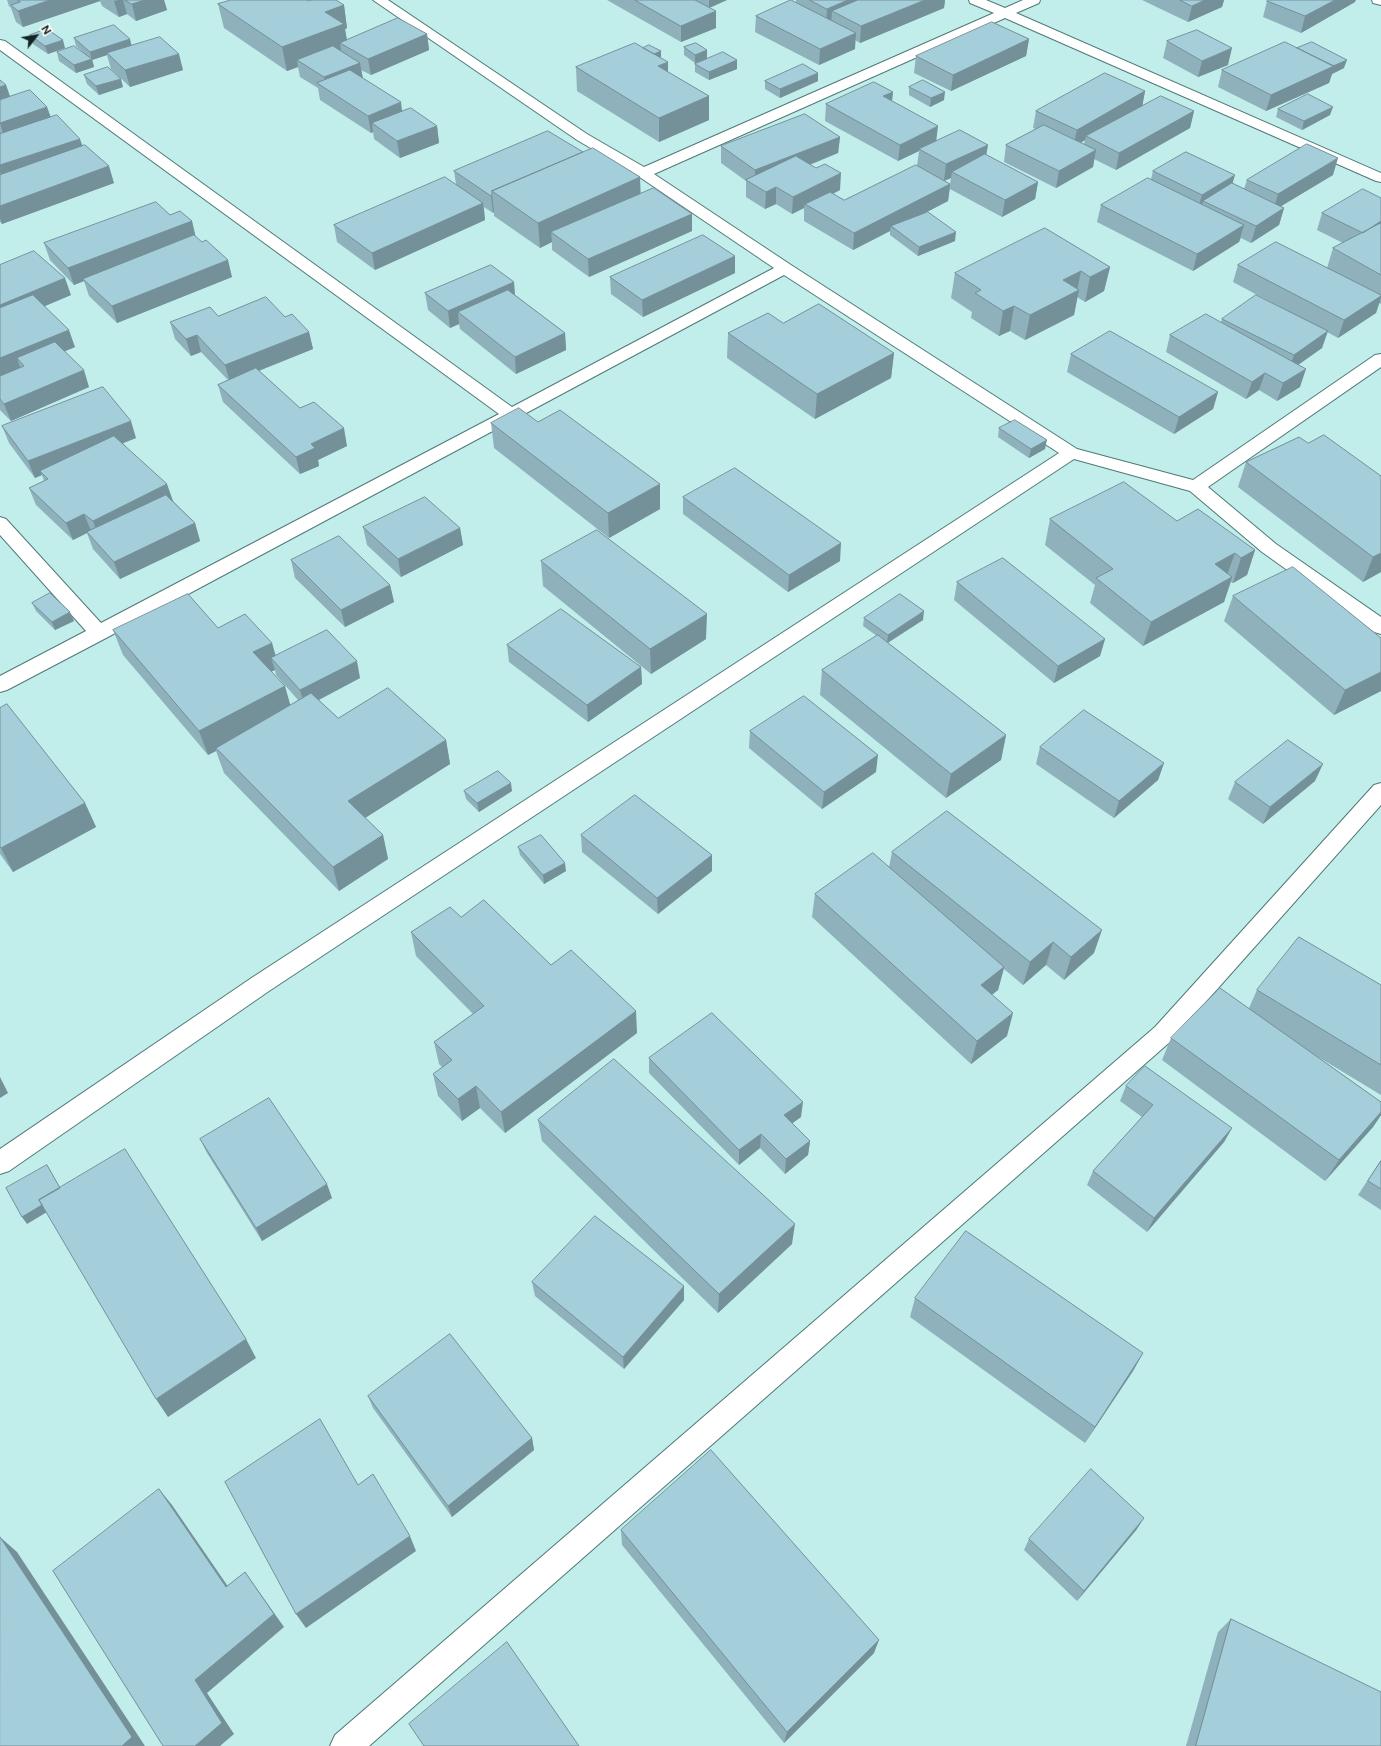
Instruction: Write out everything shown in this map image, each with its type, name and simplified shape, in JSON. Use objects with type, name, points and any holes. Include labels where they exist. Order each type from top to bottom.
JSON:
[{"type":"street","points":[[379,0],[582,137],[643,173],[785,268],[1071,453],[1196,487],[1269,548],[1381,627]]},
{"type":"street","points":[[975,0],[1381,178]]},
{"type":"street","points":[[643,173],[1034,0]]},
{"type":"street","points":[[0,44],[511,415]]},
{"type":"street","points":[[0,685],[511,415],[785,268]]},
{"type":"street","points":[[1196,487],[1381,359]]},
{"type":"street","points":[[0,1163],[261,984],[1071,453]]},
{"type":"street","points":[[0,523],[99,633]]},
{"type":"street","points":[[346,1746],[1163,1034],[1381,791]]},
{"type":"building","points":[[18,0],[50,0],[18,11],[11,5],[20,2]]},
{"type":"building","points":[[125,0],[145,0],[132,4]]},
{"type":"building","points":[[231,0],[336,0],[344,5],[325,12],[344,24],[282,47],[218,4]]},
{"type":"building","points":[[635,0],[695,0],[716,11],[681,26]]},
{"type":"building","points":[[791,0],[856,33],[820,49],[756,16]]},
{"type":"building","points":[[810,0],[848,0],[827,9]]},
{"type":"building","points":[[858,0],[925,0],[861,26],[832,11]]},
{"type":"building","points":[[1180,0],[1205,0],[1192,6]]},
{"type":"building","points":[[1335,0],[1305,16],[1267,1]]},
{"type":"building","points":[[398,18],[427,34],[368,59],[340,43]]},
{"type":"building","points":[[992,22],[1029,39],[953,75],[916,56]]},
{"type":"building","points":[[114,25],[130,39],[90,52],[74,38]]},
{"type":"building","points":[[47,29],[63,40],[45,46],[30,35]]},
{"type":"building","points":[[1197,30],[1232,48],[1202,61],[1167,41]]},
{"type":"building","points":[[160,37],[179,54],[125,70],[107,53]]},
{"type":"building","points":[[1285,42],[1334,66],[1271,95],[1222,70]]},
{"type":"building","points":[[1312,42],[1347,60],[1333,66],[1297,48]]},
{"type":"building","points":[[635,43],[668,62],[658,66],[709,96],[659,118],[576,67]]},
{"type":"building","points":[[696,43],[707,50],[695,55],[684,47]]},
{"type":"building","points":[[649,45],[661,51],[654,54],[643,48]]},
{"type":"building","points":[[74,46],[92,59],[74,65],[57,52]]},
{"type":"building","points":[[333,46],[360,63],[324,77],[297,60]]},
{"type":"building","points":[[723,52],[737,60],[709,72],[695,64]]},
{"type":"building","points":[[803,64],[818,73],[780,89],[765,81]]},
{"type":"building","points":[[108,67],[121,79],[96,86],[84,75]]},
{"type":"building","points":[[350,70],[401,102],[368,116],[317,83]]},
{"type":"building","points":[[1105,73],[1145,91],[1077,130],[1036,111]]},
{"type":"building","points":[[0,80],[6,85],[0,87]]},
{"type":"building","points":[[923,80],[945,92],[931,98],[909,87]]},
{"type":"building","points":[[874,82],[893,92],[883,96],[938,126],[900,145],[826,104]]},
{"type":"building","points":[[30,90],[47,107],[0,123],[0,100]]},
{"type":"building","points":[[1308,94],[1333,107],[1304,121],[1278,109]]},
{"type":"building","points":[[1161,96],[1194,111],[1119,153],[1086,136]]},
{"type":"building","points":[[411,108],[437,126],[397,141],[372,123]]},
{"type":"building","points":[[805,114],[840,137],[755,170],[721,146]]},
{"type":"building","points":[[57,115],[80,139],[0,165],[0,134]]},
{"type":"building","points":[[1044,125],[1096,150],[1059,171],[1006,145]]},
{"type":"building","points":[[960,130],[988,145],[946,164],[919,149]]},
{"type":"building","points":[[548,131],[583,152],[492,191],[491,196],[454,171]]},
{"type":"building","points":[[1307,144],[1338,158],[1278,194],[1247,180]]},
{"type":"building","points":[[85,145],[109,166],[0,206],[0,175]]},
{"type":"building","points":[[593,148],[640,177],[538,223],[492,191]]},
{"type":"building","points":[[1186,152],[1235,175],[1202,195],[1153,171]]},
{"type":"building","points":[[985,154],[1038,182],[1005,200],[952,172]]},
{"type":"building","points":[[796,156],[816,168],[825,164],[841,173],[793,197],[776,187],[766,192],[746,180]]},
{"type":"building","points":[[916,165],[950,184],[854,233],[805,204],[830,192],[844,200]]},
{"type":"building","points":[[445,177],[483,203],[372,253],[334,225]]},
{"type":"building","points":[[1148,178],[1244,225],[1197,254],[1101,205]]},
{"type":"building","points":[[1232,183],[1284,208],[1256,226],[1203,201]]},
{"type":"building","points":[[654,188],[692,214],[588,259],[551,232]]},
{"type":"building","points":[[1363,189],[1381,198],[1381,221],[1363,233],[1322,213]]},
{"type":"building","points":[[156,202],[170,215],[180,211],[192,221],[68,268],[44,243]]},
{"type":"building","points":[[928,212],[956,232],[919,247],[891,226]]},
{"type":"building","points":[[1381,223],[1381,275],[1333,248]]},
{"type":"building","points":[[1045,228],[1110,267],[1090,277],[1081,271],[1063,280],[1079,290],[1030,315],[1014,306],[1003,311],[975,293],[981,290],[955,273]]},
{"type":"building","points":[[194,235],[202,242],[206,240],[228,260],[112,306],[83,279]]},
{"type":"building","points":[[703,235],[735,256],[642,300],[610,277]]},
{"type":"building","points":[[1276,242],[1381,296],[1344,320],[1238,265]]},
{"type":"building","points":[[34,251],[65,278],[0,305],[0,265]]},
{"type":"building","points":[[491,265],[514,282],[448,311],[425,293]]},
{"type":"building","points":[[508,290],[565,333],[515,357],[458,312]]},
{"type":"building","points":[[33,295],[69,330],[0,358],[0,308]]},
{"type":"building","points":[[1256,295],[1328,331],[1294,355],[1222,319]]},
{"type":"building","points":[[266,297],[285,317],[292,314],[309,332],[225,365],[197,335],[186,339],[170,322],[210,307],[218,316]]},
{"type":"building","points":[[819,304],[894,353],[817,394],[728,333],[768,313],[783,323]]},
{"type":"building","points":[[1206,314],[1306,369],[1283,383],[1265,373],[1252,382],[1170,335]]},
{"type":"building","points":[[1110,331],[1218,392],[1179,417],[1071,354]]},
{"type":"building","points":[[55,342],[84,370],[4,404],[0,399],[0,376],[24,366],[17,358]]},
{"type":"building","points":[[256,368],[300,408],[314,402],[344,428],[311,444],[315,448],[296,457],[218,385]]},
{"type":"building","points":[[103,387],[131,421],[28,461],[2,426]]},
{"type":"building","points":[[519,408],[538,422],[560,410],[660,484],[608,513],[491,423]]},
{"type":"building","points":[[1015,420],[1047,440],[1031,449],[999,428]]},
{"type":"building","points":[[1324,435],[1381,476],[1381,553],[1373,557],[1246,462],[1299,437],[1308,443]]},
{"type":"building","points":[[114,436],[167,484],[93,521],[84,514],[66,523],[29,488],[48,479],[40,471]]},
{"type":"building","points":[[735,468],[841,543],[789,575],[683,497]]},
{"type":"building","points":[[1124,482],[1177,521],[1198,509],[1255,550],[1241,558],[1235,553],[1215,564],[1232,577],[1151,622],[1096,578],[1113,569],[1050,519]]},
{"type":"building","points":[[166,495],[195,523],[114,562],[87,532]]},
{"type":"building","points":[[425,497],[460,528],[398,559],[363,527]]},
{"type":"building","points":[[597,530],[707,614],[650,649],[541,561]]},
{"type":"building","points":[[339,536],[390,585],[341,610],[291,560]]},
{"type":"building","points":[[1003,558],[1105,639],[1058,666],[957,582]]},
{"type":"building","points":[[1293,567],[1381,638],[1381,672],[1345,690],[1233,596]]},
{"type":"building","points":[[50,593],[70,612],[52,622],[32,603]]},
{"type":"building","points":[[188,594],[218,628],[245,614],[272,643],[253,652],[285,686],[199,731],[113,630]]},
{"type":"building","points":[[900,594],[924,611],[888,635],[864,618]]},
{"type":"building","points":[[561,609],[641,667],[587,705],[507,645]]},
{"type":"building","points":[[327,630],[357,661],[300,690],[271,658]]},
{"type":"building","points":[[878,635],[1006,735],[951,774],[822,670]]},
{"type":"building","points":[[388,688],[446,740],[348,801],[383,835],[333,867],[216,748],[311,693],[338,718]]},
{"type":"building","points":[[804,696],[878,755],[824,792],[750,731]]},
{"type":"building","points":[[7,704],[85,803],[1,848],[0,708]]},
{"type":"building","points":[[1084,710],[1164,763],[1119,801],[1040,747]]},
{"type":"building","points":[[1288,740],[1323,764],[1270,807],[1235,782]]},
{"type":"building","points":[[498,771],[511,783],[477,803],[464,791]]},
{"type":"building","points":[[635,795],[712,855],[657,898],[581,835]]},
{"type":"building","points":[[947,811],[1102,930],[1071,957],[1053,942],[1030,962],[892,852]]},
{"type":"building","points":[[541,835],[565,863],[543,875],[518,847]]},
{"type":"building","points":[[873,853],[1004,967],[981,985],[1013,1013],[977,1041],[815,894]]},
{"type":"building","points":[[484,900],[551,965],[571,950],[636,1011],[501,1112],[476,1086],[458,1099],[433,1074],[452,1060],[434,1042],[484,1006],[411,932],[450,907],[461,917]]},
{"type":"building","points":[[1299,937],[1381,985],[1381,1065],[1257,990]]},
{"type":"building","points":[[1220,988],[1381,1102],[1381,1112],[1339,1160],[1171,1038]]},
{"type":"building","points":[[712,1013],[803,1102],[784,1115],[810,1141],[786,1159],[761,1134],[739,1150],[649,1058]]},
{"type":"building","points":[[614,1059],[795,1224],[719,1294],[538,1120]]},
{"type":"building","points":[[1145,1066],[1232,1128],[1154,1218],[1093,1171],[1153,1105],[1126,1086]]},
{"type":"building","points":[[269,1098],[327,1184],[256,1228],[200,1139]]},
{"type":"building","points":[[125,1149],[246,1339],[156,1399],[39,1200]]},
{"type":"building","points":[[1381,1161],[1381,1189],[1368,1181]]},
{"type":"building","points":[[47,1165],[60,1188],[39,1200],[42,1205],[22,1217],[6,1188]]},
{"type":"building","points":[[595,1216],[684,1286],[623,1357],[532,1282]]},
{"type":"building","points":[[966,1231],[1143,1353],[1095,1427],[915,1298]]},
{"type":"building","points":[[450,1334],[532,1438],[448,1506],[368,1396]]},
{"type":"building","points":[[320,1419],[358,1485],[373,1474],[410,1536],[296,1614],[225,1482]]},
{"type":"building","points":[[711,1450],[879,1640],[787,1732],[621,1530]]},
{"type":"building","points":[[1091,1469],[1144,1518],[1084,1591],[1029,1539]]},
{"type":"building","points":[[159,1489],[226,1587],[245,1572],[274,1614],[195,1680],[222,1723],[195,1746],[163,1746],[53,1571]]},
{"type":"building","points":[[0,1537],[132,1737],[122,1746],[0,1746]]},
{"type":"building","points":[[1231,1619],[1381,1692],[1381,1746],[1196,1746]]},
{"type":"building","points":[[507,1642],[579,1746],[424,1746],[409,1724]]}]
